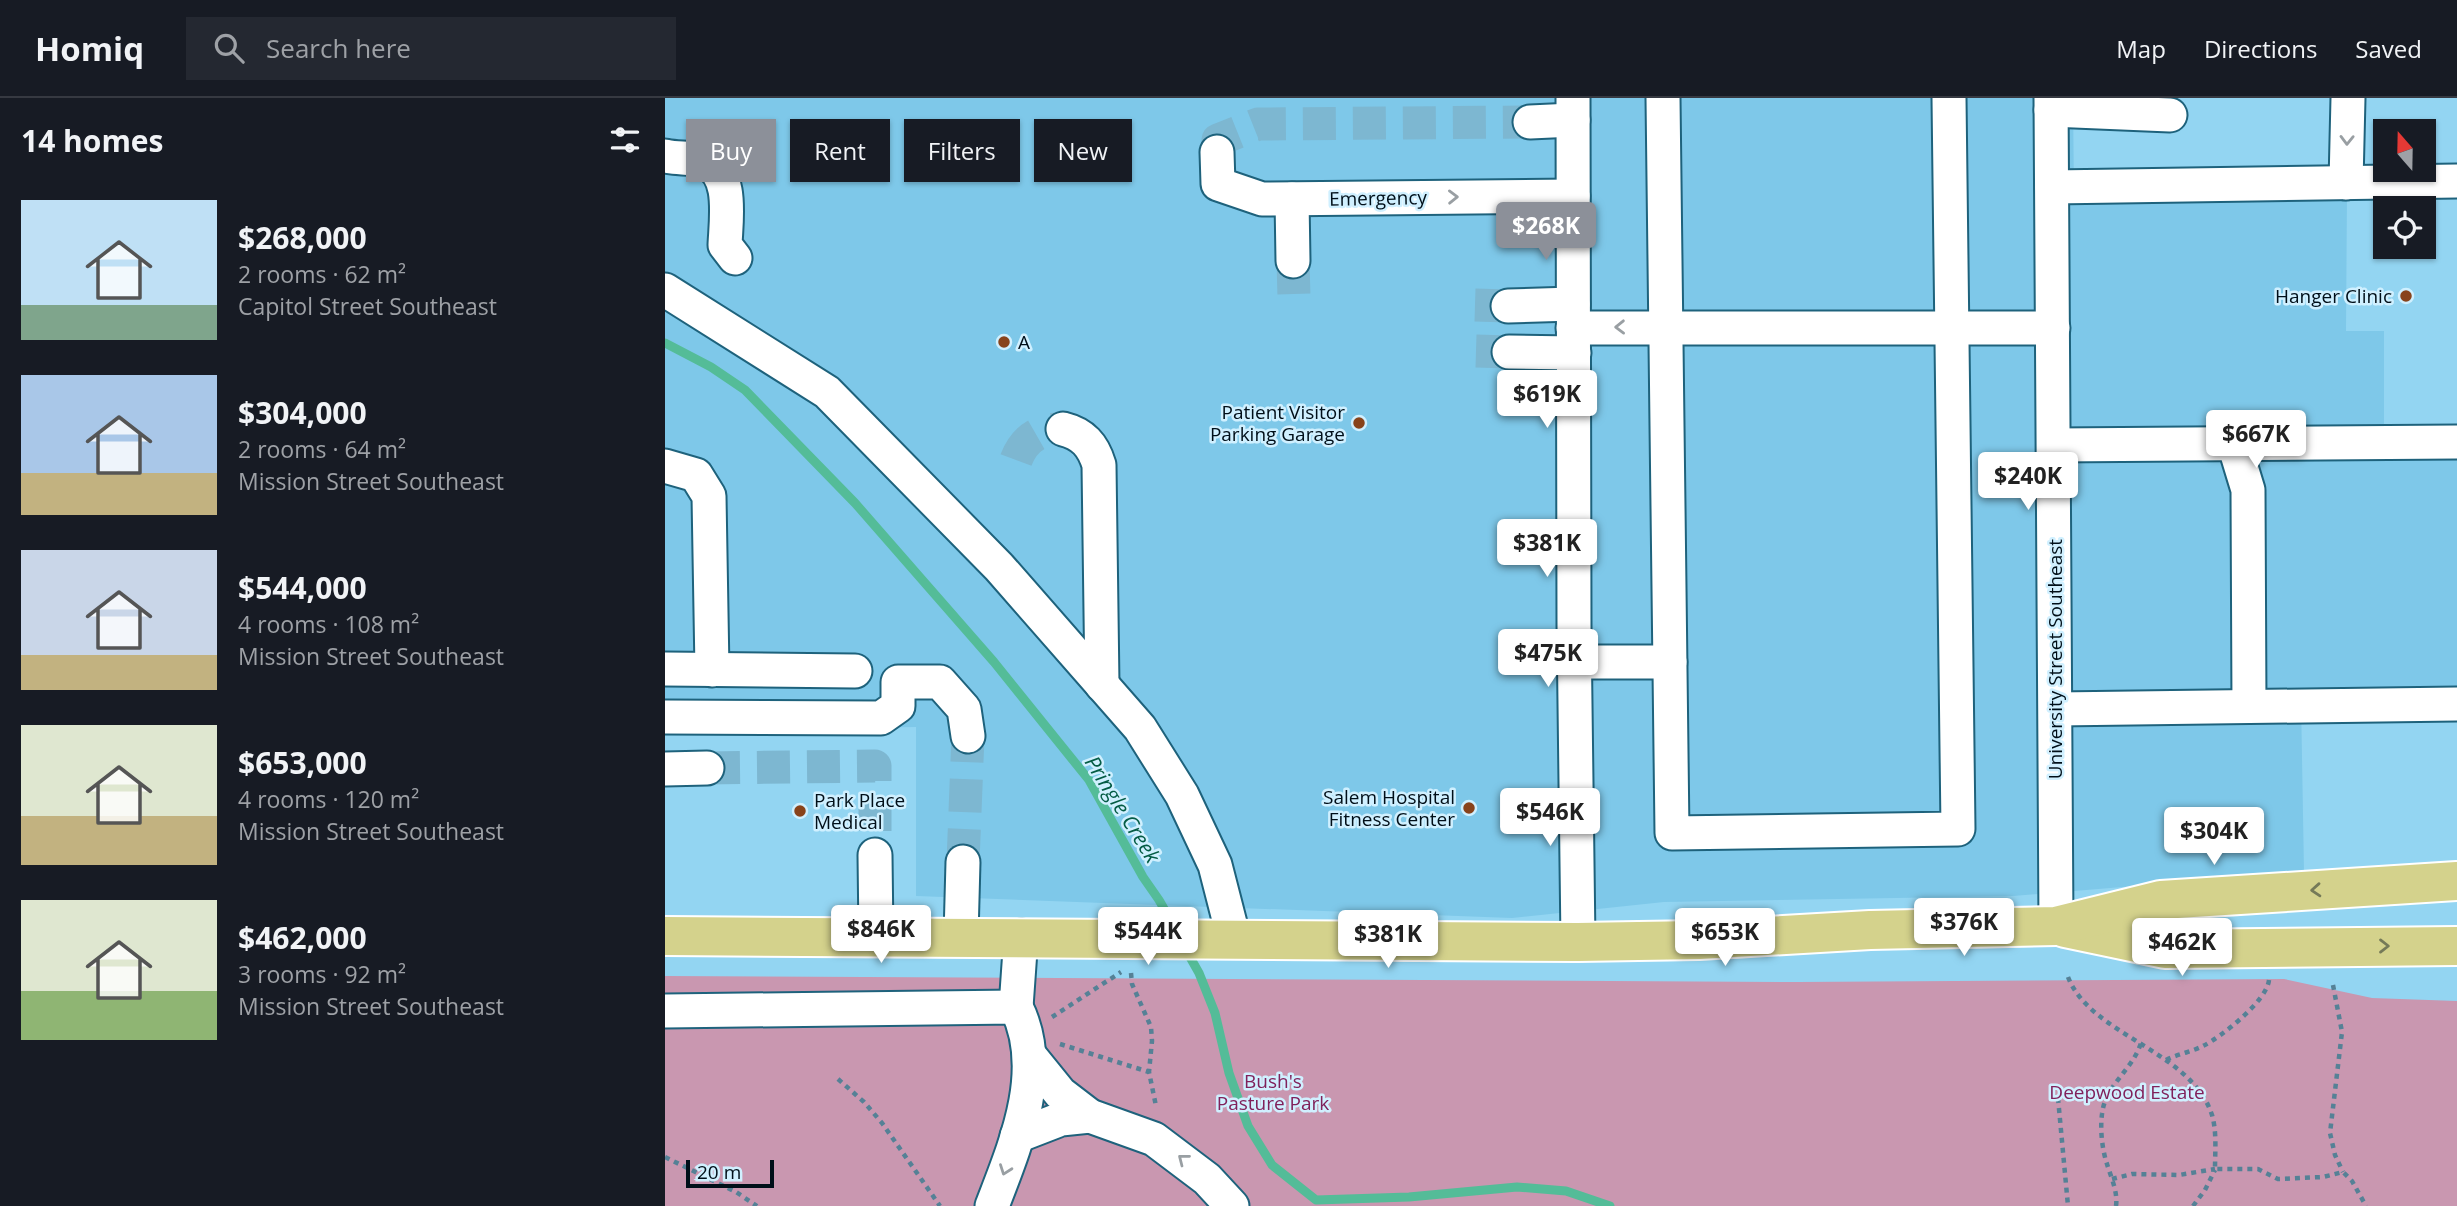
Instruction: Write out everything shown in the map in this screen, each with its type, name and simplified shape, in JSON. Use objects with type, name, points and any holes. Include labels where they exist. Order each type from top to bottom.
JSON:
[{"type":"main road","points":[[665,936],[1021,936],[1578,942],[1699,940],[1870,930],[2056,926],[2161,900],[2457,881]]},
{"type":"main road","points":[[2056,926],[2165,949],[2457,946]]},
{"type":"street","points":[[1663,98],[1672,833],[1958,829],[1949,98]]},
{"type":"street","points":[[2346,183],[2348,98]]},
{"type":"street","points":[[2051,104],[2170,115]]},
{"type":"street","name":"University Street Southeast","points":[[2051,104],[2056,926]]},
{"type":"street","points":[[1530,121],[1573,109],[1574,662],[1578,942]]},
{"type":"street","name":"Emergency","points":[[1217,152],[1218,184],[1262,199],[1573,196]]},
{"type":"street","points":[[665,156],[701,160],[715,166],[722,178],[727,213],[725,245],[734,258]]},
{"type":"street","points":[[2052,187],[2457,181]]},
{"type":"street","points":[[1291,199],[1293,261]]},
{"type":"street","points":[[665,290],[827,392],[999,567],[1140,728],[1182,795],[1216,865],[1217,938]]},
{"type":"street","points":[[1508,306],[1573,328],[2053,328]]},
{"type":"street","points":[[1509,352],[1573,328]]},
{"type":"street","points":[[1063,429],[1075,432],[1087,440],[1099,465],[1102,684]]},
{"type":"street","points":[[2055,445],[2457,442]]},
{"type":"street","points":[[2234,443],[2248,490],[2249,706]]},
{"type":"street","points":[[665,466],[696,475],[709,496],[712,670]]},
{"type":"street","points":[[1574,662],[1670,662]]},
{"type":"street","points":[[665,669],[855,671]]},
{"type":"street","points":[[665,717],[881,718],[898,706],[898,682],[940,682],[964,709],[968,736]]},
{"type":"street","points":[[2056,709],[2457,704]]},
{"type":"street","points":[[665,769],[707,768]]},
{"type":"street","points":[[875,855],[876,936]]},
{"type":"street","points":[[961,936],[963,862]]},
{"type":"street","points":[[1021,936],[1031,1014],[1024,1023],[1060,1093],[1090,1116],[1154,1139],[1207,1179],[1232,1206]]},
{"type":"street","points":[[665,1011],[1031,1014]]},
{"type":"street","points":[[992,1206],[1017,1136],[1039,1049]]},
{"type":"street","points":[[1017,1136],[1061,1119],[1090,1116]]},
{"type":"path","points":[[1031,1014],[1132,965],[1132,984],[1150,1027],[1152,1041],[1149,1072],[1159,1118]]},
{"type":"path","points":[[2166,1060],[2203,1046],[2221,1034],[2263,996],[2269,988],[2270,976]]},
{"type":"path","points":[[2068,977],[2073,989],[2085,1003],[2113,1026],[2166,1060],[2203,1097],[2211,1114],[2215,1169],[2205,1190],[2193,1206]]},
{"type":"path","points":[[2333,985],[2342,1032],[2330,1133],[2335,1155],[2343,1172],[2353,1181],[2366,1206]]},
{"type":"path","points":[[2116,1206],[2102,1127],[2105,1100],[2113,1085],[2131,1066],[2141,1043]]},
{"type":"path","points":[[1039,1049],[1149,1072]]},
{"type":"path","points":[[838,1079],[864,1102],[882,1124],[940,1206]]},
{"type":"path","points":[[2058,1098],[2068,1206]]},
{"type":"path","points":[[665,1157],[736,1192],[757,1206]]},
{"type":"path","points":[[2112,1179],[2132,1174],[2179,1175],[2215,1169],[2258,1169],[2278,1179],[2323,1177],[2343,1172]]},
{"type":"shaded area","points":[[665,98],[2073,98],[2074,199],[2347,193],[2346,331],[2384,331],[2384,460],[2457,460],[2457,699],[2301,700],[2304,872],[2013,896],[1664,902],[1512,918],[916,896],[916,727],[665,731]]},
{"type":"green space","name":"Bush's Pasture Park","points":[[665,976],[1798,982],[2284,979],[2372,998],[2457,1001],[2457,1206],[665,1206]]},
{"type":"waterway","name":"Pringle Creek","points":[[665,343],[711,367],[745,390],[855,503],[994,662],[1089,780],[1175,928]]},
{"type":"waterway","name":"Pringle Creek","points":[[1186,950],[1199,973],[1215,1013],[1229,1073],[1248,1126],[1272,1165],[1316,1200],[1409,1197],[1517,1187],[1566,1191],[1610,1206]]},
{"type":"tunnel","points":[[1217,152],[1218,140],[1258,124],[1530,122]]},
{"type":"tunnel","points":[[1293,261],[1294,297]]},
{"type":"tunnel","points":[[1475,305],[1508,306]]},
{"type":"tunnel","points":[[1476,351],[1509,352]]},
{"type":"tunnel","points":[[1016,460],[1023,446],[1034,436],[1047,430],[1063,429]]},
{"type":"tunnel","points":[[963,862],[968,736]]},
{"type":"tunnel","points":[[707,768],[875,766],[875,855]]},
{"type":"place","name":"Hanger Clinic","points":[[2406,296]]},
{"type":"place","name":"A","points":[[1004,342]]},
{"type":"place","name":"Patient Visitor Parking Garage","points":[[1359,423]]},
{"type":"place","name":"Salem Hospital Fitness Center","points":[[1469,808]]},
{"type":"place","name":"Park Place Medical","points":[[800,811]]},
{"type":"park label","name":"Deepwood Estate","points":[[2127,1092]]}]
